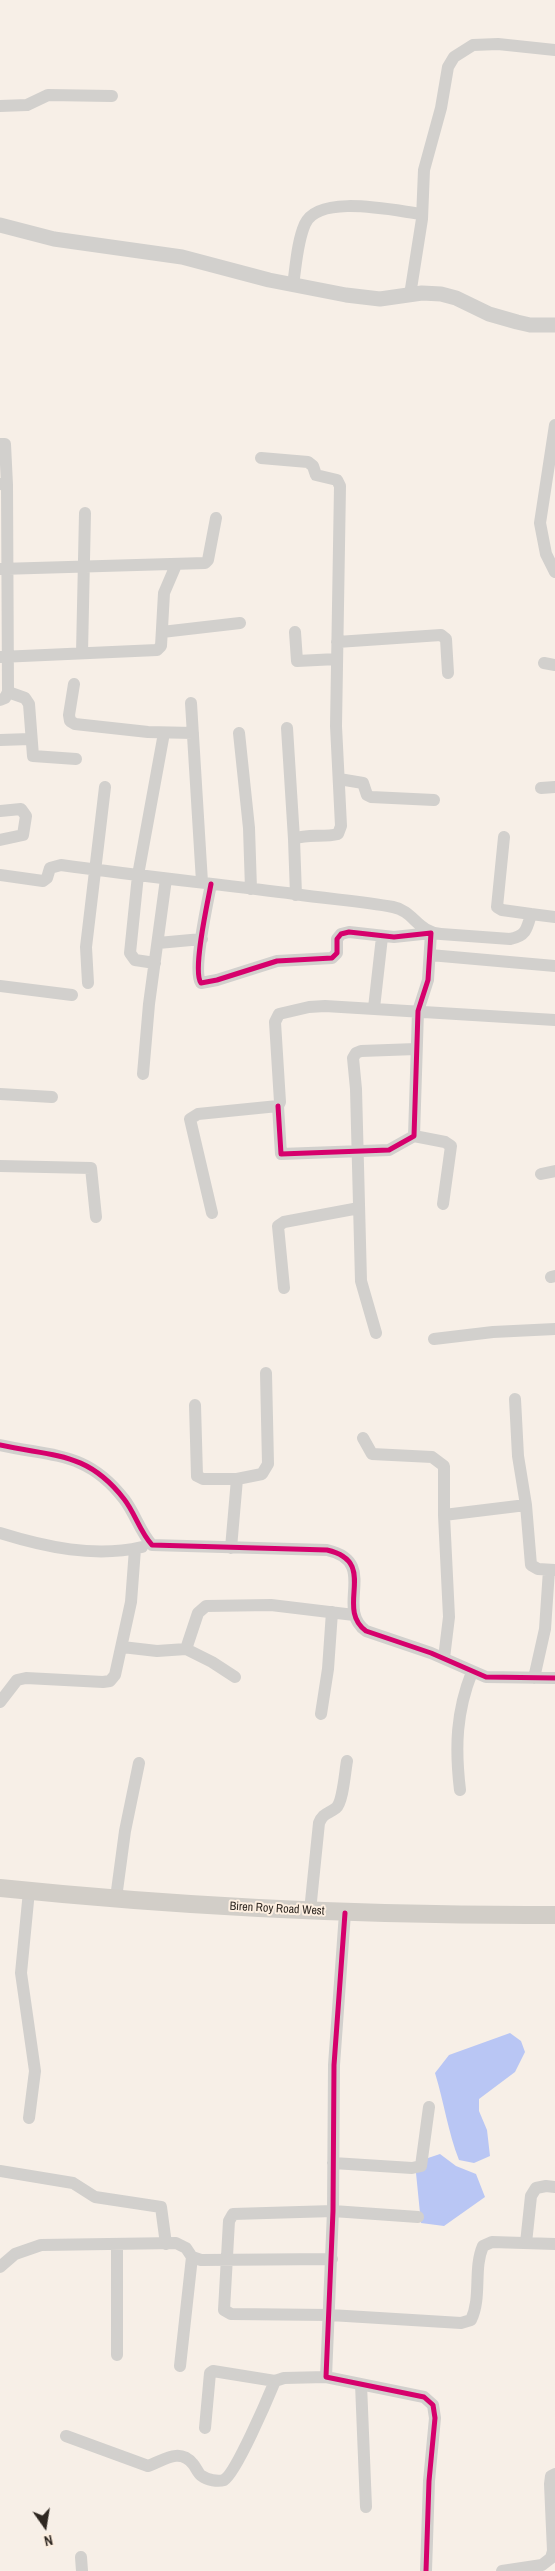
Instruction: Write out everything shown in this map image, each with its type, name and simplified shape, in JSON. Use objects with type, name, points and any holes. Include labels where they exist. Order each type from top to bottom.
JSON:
[{"type":"main road","name":"Biren Roy Road West","points":[[0,1888],[310,1911],[445,1916],[555,1916]]},
{"type":"street","points":[[410,295],[422,214],[426,161],[441,108],[444,78],[454,57],[473,45],[484,44],[555,50]]},
{"type":"street","points":[[0,106],[27,105],[48,95],[112,96]]},
{"type":"street","points":[[293,285],[306,222],[315,213],[328,207],[342,205],[422,214]]},
{"type":"street","points":[[0,225],[54,239],[182,257],[293,285],[346,295],[380,299],[410,295],[441,294],[456,298],[489,314],[517,322],[530,325],[555,325]]},
{"type":"street","points":[[555,425],[540,523],[546,554],[555,572]]},
{"type":"street","points":[[0,444],[5,444],[3,569],[4,696],[25,698],[29,704],[31,752],[37,758],[76,759]]},
{"type":"street","points":[[260,458],[308,462],[313,466],[316,475],[339,482],[337,659],[338,779],[341,826],[338,834],[329,836],[301,836],[294,839]]},
{"type":"street","points":[[82,653],[85,513]]},
{"type":"street","points":[[3,569],[200,565],[208,560],[216,518]]},
{"type":"street","points":[[4,657],[157,650],[161,646],[164,592],[176,565]]},
{"type":"street","points":[[162,632],[240,623]]},
{"type":"street","points":[[295,632],[297,660],[337,659]]},
{"type":"street","points":[[337,642],[441,635],[446,639],[448,673]]},
{"type":"street","points":[[74,684],[68,715],[70,721],[75,724],[164,733],[193,733]]},
{"type":"street","points":[[191,703],[207,883],[199,979],[204,983],[277,961],[332,958],[337,953],[337,939],[341,934],[349,932],[382,937],[431,933],[510,939],[521,937],[526,932],[531,914]]},
{"type":"street","points":[[287,728],[296,894]]},
{"type":"street","points":[[155,963],[135,960],[130,953],[138,875],[164,733]]},
{"type":"street","points":[[239,733],[248,828],[251,889]]},
{"type":"street","points":[[0,740],[30,739]]},
{"type":"street","points":[[338,779],[363,783],[367,794],[371,797],[434,800]]},
{"type":"street","points":[[88,983],[86,947],[105,787]]},
{"type":"street","points":[[541,788],[555,787]]},
{"type":"street","points":[[0,811],[21,810],[25,812],[26,816],[23,835],[0,840]]},
{"type":"street","points":[[504,837],[497,907],[502,910],[555,917]]},
{"type":"street","points":[[0,875],[43,881],[47,878],[50,868],[55,865],[296,894],[394,908],[403,911],[421,928],[431,933]]},
{"type":"street","points":[[143,1074],[166,879]]},
{"type":"street","points":[[414,1136],[418,1011],[426,990],[431,933]]},
{"type":"street","points":[[374,1008],[382,937]]},
{"type":"street","points":[[158,943],[202,939]]},
{"type":"street","points":[[430,955],[555,966]]},
{"type":"street","points":[[0,986],[72,995]]},
{"type":"street","points":[[443,1204],[451,1146],[446,1142],[414,1136],[389,1150],[281,1154],[276,1022],[279,1014],[309,1007],[374,1008],[555,1020]]},
{"type":"street","points":[[376,1333],[361,1281],[356,1152],[356,1089],[353,1058],[356,1053],[416,1049]]},
{"type":"street","points":[[0,1094],[52,1097]]},
{"type":"street","points":[[212,1213],[190,1118],[198,1114],[278,1106]]},
{"type":"street","points":[[0,1166],[91,1168],[96,1217]]},
{"type":"street","points":[[541,1174],[555,1171]]},
{"type":"street","points":[[284,1288],[278,1226],[284,1222],[359,1208]]},
{"type":"street","points":[[434,1339],[493,1332],[555,1329]]},
{"type":"street","points":[[195,1405],[198,1476],[203,1479],[237,1478],[262,1474],[268,1464],[266,1373]]},
{"type":"street","points":[[515,1399],[518,1456],[526,1505],[531,1565],[538,1569],[552,1570],[545,1629],[534,1678]]},
{"type":"street","points":[[363,1438],[372,1454],[432,1456],[444,1466],[444,1515],[450,1617],[444,1658]]},
{"type":"street","points":[[0,1445],[68,1457],[97,1470],[123,1498],[152,1545]]},
{"type":"street","points":[[231,1548],[237,1478]]},
{"type":"street","points":[[444,1515],[526,1505]]},
{"type":"street","points":[[0,1533],[65,1549],[135,1549],[152,1545],[327,1550],[341,1553],[351,1562],[355,1575],[354,1615],[358,1626],[366,1632],[444,1658],[472,1672],[497,1678],[555,1678]]},
{"type":"street","points":[[0,1702],[17,1680],[26,1678],[110,1681],[115,1675],[131,1602],[135,1549]]},
{"type":"street","points":[[186,1649],[198,1613],[206,1606],[271,1605],[354,1615]]},
{"type":"street","points":[[321,1714],[328,1669],[332,1612]]},
{"type":"street","points":[[122,1647],[157,1650],[186,1649],[235,1677]]},
{"type":"street","points":[[460,1790],[456,1735],[461,1703],[472,1672]]},
{"type":"street","points":[[310,1911],[319,1823],[322,1816],[336,1808],[340,1802],[347,1761]]},
{"type":"street","points":[[116,1898],[125,1831],[139,1763]]},
{"type":"street","points":[[29,1891],[21,1974],[35,2071],[29,2118]]},
{"type":"street","points":[[326,2377],[332,2259],[334,2065],[345,1912]]},
{"type":"street","points":[[334,2163],[412,2168],[421,2166],[429,2107]]},
{"type":"street","points":[[0,2171],[73,2183],[100,2199],[161,2206],[166,2244]]},
{"type":"street","points":[[526,2243],[531,2196],[536,2188],[555,2187]]},
{"type":"street","points":[[418,2217],[333,2212],[233,2214],[229,2222],[226,2260],[223,2306],[226,2313],[330,2315],[461,2323],[471,2320],[476,2310],[479,2255],[483,2246],[492,2242],[555,2244]]},
{"type":"street","points":[[116,2355],[117,2244]]},
{"type":"street","points":[[0,2267],[15,2254],[41,2245],[176,2244],[186,2248],[192,2257],[201,2260],[332,2259]]},
{"type":"street","points":[[180,2366],[192,2257]]},
{"type":"street","points":[[205,2428],[210,2373],[213,2371],[276,2381],[284,2378],[326,2377],[424,2397],[433,2405],[435,2418],[429,2481],[426,2571]]},
{"type":"street","points":[[66,2436],[143,2465],[156,2463],[168,2457],[184,2457],[192,2462],[201,2476],[213,2481],[223,2480],[230,2474],[276,2381]]},
{"type":"street","points":[[361,2384],[366,2508]]},
{"type":"street","points":[[502,2571],[542,2565],[552,2558],[550,2484],[552,2476],[555,2474]]},
{"type":"street","points":[[81,2558],[82,2571]]},
{"type":"water","points":[[510,2033],[521,2041],[525,2052],[515,2072],[479,2099],[479,2111],[487,2130],[490,2156],[474,2163],[459,2160],[435,2073],[449,2055]]},
{"type":"water","points":[[440,2154],[456,2166],[476,2174],[485,2197],[444,2226],[421,2223],[416,2173],[422,2160]]},
{"type":"cycle path","points":[[211,884],[199,951],[198,965],[201,983],[217,980],[277,961],[332,958],[337,953],[337,939],[341,934],[349,932],[394,937],[431,933],[428,980],[418,1011],[414,1136],[389,1150],[281,1154],[278,1106]]},
{"type":"cycle path","points":[[0,1445],[68,1458],[96,1472],[110,1483],[124,1499],[152,1545],[327,1550],[343,1556],[351,1564],[354,1575],[354,1610],[357,1621],[366,1631],[431,1653],[486,1677],[555,1678]]},
{"type":"cycle path","points":[[345,1913],[334,2065],[333,2211],[326,2377],[424,2397],[433,2405],[435,2418],[429,2481],[426,2571]]}]
